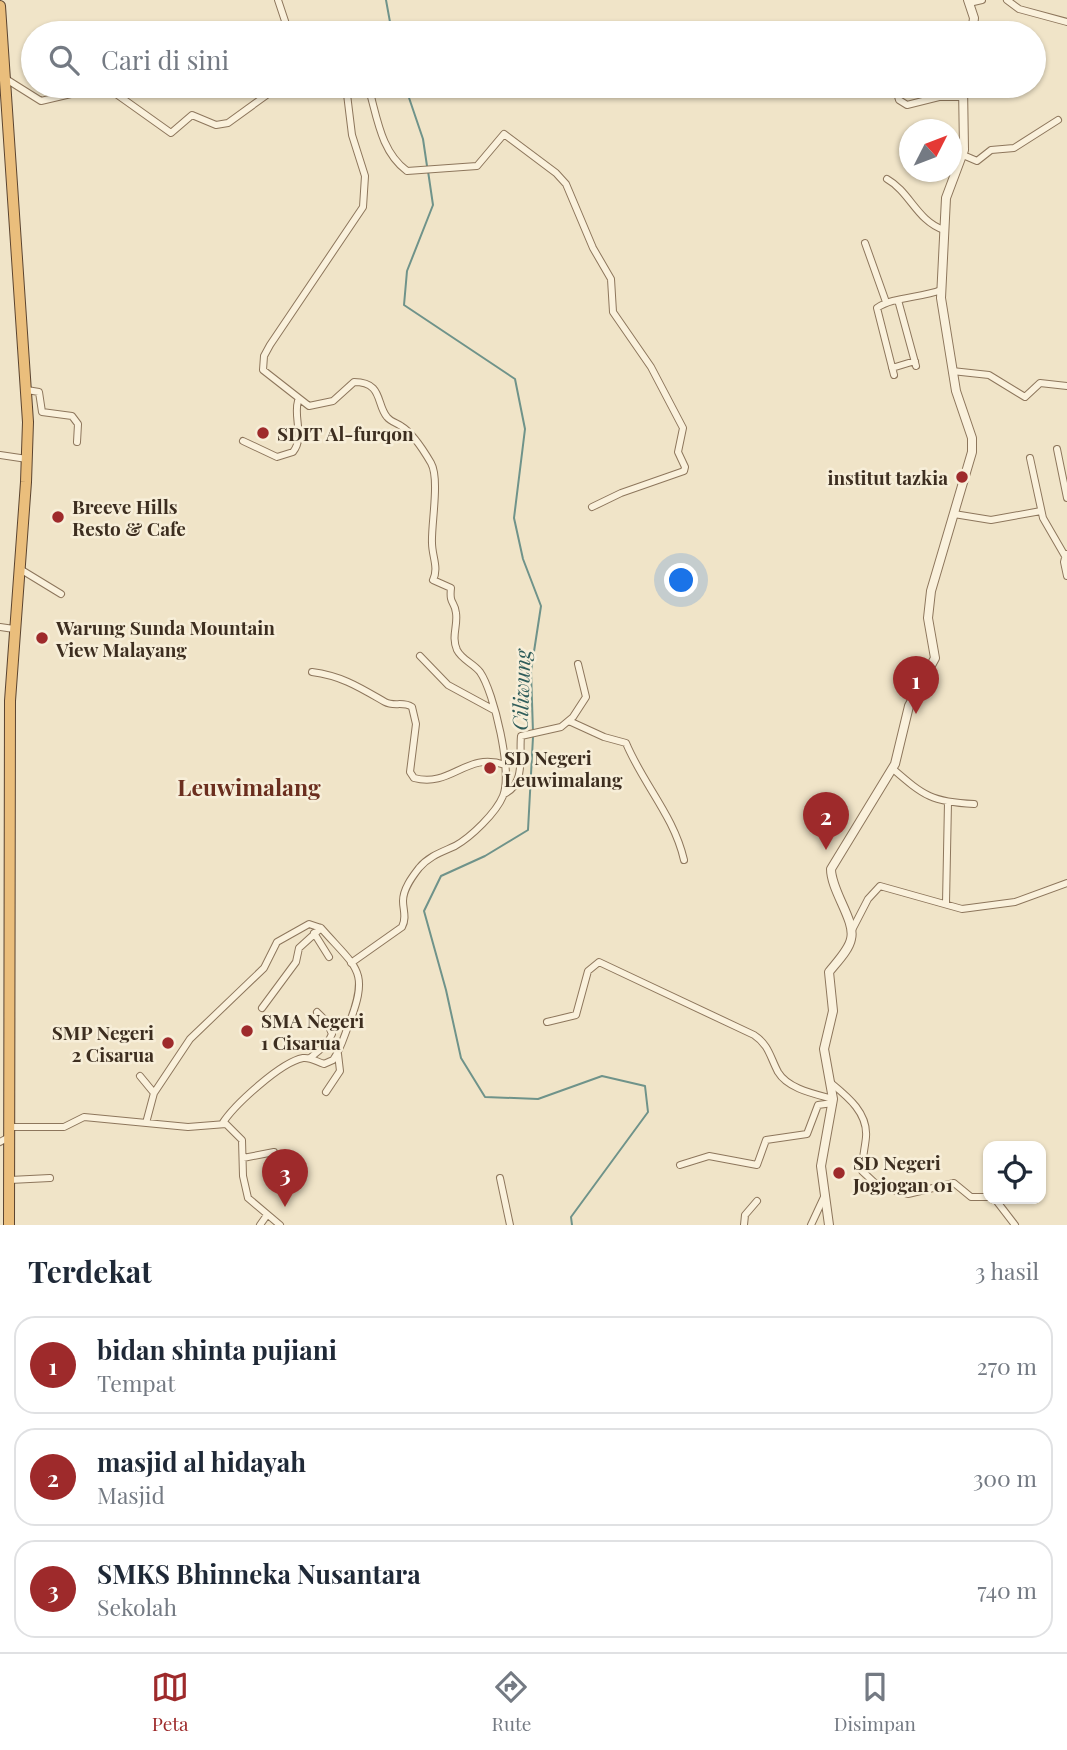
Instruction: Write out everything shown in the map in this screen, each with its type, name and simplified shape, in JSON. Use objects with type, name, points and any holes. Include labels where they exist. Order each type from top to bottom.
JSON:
[{"type":"highway","points":[[0,6],[6,79],[3,92],[27,390],[27,459],[4,804],[5,1077],[10,1180],[9,1225]]},
{"type":"street","points":[[278,0],[285,21]]},
{"type":"street","points":[[974,21],[969,1],[982,0]]},
{"type":"street","points":[[1007,0],[1019,9],[1067,22]]},
{"type":"street","points":[[6,79],[21,88]]},
{"type":"street","points":[[36,98],[41,101],[54,98]]},
{"type":"street","points":[[123,98],[171,133],[193,114],[216,125],[228,123],[262,98]]},
{"type":"street","points":[[347,98],[352,135],[365,176],[363,207],[353,226],[319,268],[263,360],[265,373],[290,389],[299,401],[309,406],[328,403],[341,396],[352,383],[359,382],[377,393],[387,417],[409,433],[431,463],[434,472],[435,526],[431,542],[436,573],[432,580],[451,588],[449,601],[456,612],[454,633],[457,648],[479,671],[494,710],[505,765],[504,794]]},
{"type":"street","points":[[371,98],[393,158],[407,171],[477,166],[499,137],[506,134],[561,178],[611,279],[613,312],[650,367],[663,395],[683,426],[678,452],[685,467],[684,471],[621,493],[593,507]]},
{"type":"street","points":[[898,98],[907,105],[935,98]]},
{"type":"street","points":[[852,930],[838,897],[831,869],[893,769],[910,703],[935,658],[935,645],[929,622],[929,601],[973,444],[952,371],[941,290],[947,194],[963,155],[962,98]]},
{"type":"street","points":[[963,155],[977,161],[991,150],[1014,148],[1058,120]]},
{"type":"street","points":[[887,178],[904,193],[925,219],[944,230]]},
{"type":"street","points":[[865,243],[886,302]]},
{"type":"street","points":[[898,300],[916,364],[893,371],[877,308],[886,302],[898,300],[920,298],[941,290]]},
{"type":"street","points":[[952,371],[989,375],[1025,397],[1031,395],[1039,383],[1067,386]]},
{"type":"street","points":[[27,390],[39,392],[41,412],[73,417],[78,424],[77,442]]},
{"type":"street","points":[[243,441],[277,457],[293,452],[297,447],[299,434],[296,410],[299,401]]},
{"type":"street","points":[[1057,449],[1067,498]]},
{"type":"street","points":[[0,455],[27,459]]},
{"type":"street","points":[[1030,458],[1041,511],[1051,536],[1066,554],[1067,576]]},
{"type":"street","points":[[954,514],[991,520],[1041,511]]},
{"type":"street","points":[[20,569],[61,594]]},
{"type":"street","points":[[0,627],[14,629]]},
{"type":"street","points":[[420,656],[448,685],[494,710]]},
{"type":"street","points":[[351,963],[402,927],[405,919],[404,895],[418,870],[432,856],[464,840],[504,794],[512,790],[519,777],[520,737],[525,733],[544,733],[569,721],[587,694],[580,679],[578,664]]},
{"type":"street","points":[[312,672],[347,679],[389,704],[406,703],[412,707],[416,724],[410,772],[414,778],[438,779],[484,760],[505,765]]},
{"type":"street","points":[[569,721],[604,737],[626,743],[642,778],[667,814],[684,860]]},
{"type":"street","points":[[893,769],[922,795],[948,803],[974,804]]},
{"type":"street","points":[[946,902],[948,803]]},
{"type":"street","points":[[829,1225],[821,1158],[833,1101],[824,1049],[833,1011],[829,972],[851,941],[852,930],[870,896],[880,886],[946,902],[962,909],[996,906],[1067,883]]},
{"type":"street","points":[[146,1123],[154,1093],[190,1039],[264,968],[277,942],[307,925],[321,928],[351,963],[361,986],[339,1051],[340,1071],[326,1092]]},
{"type":"street","points":[[262,1008],[296,962],[298,950],[321,928]]},
{"type":"street","points":[[314,933],[329,957]]},
{"type":"street","points":[[547,1023],[553,1019],[570,1019],[576,1015],[588,971],[593,963],[599,962],[754,1035],[768,1048],[777,1070],[787,1082],[833,1101]]},
{"type":"street","points":[[222,1124],[237,1105],[291,1063],[310,1058],[327,1044],[331,1030],[317,1012]]},
{"type":"street","points":[[327,1044],[339,1051]]},
{"type":"street","points":[[310,1058],[324,1064],[339,1051]]},
{"type":"street","points":[[139,1076],[154,1093]]},
{"type":"street","points":[[829,1081],[850,1100],[864,1118],[867,1133],[862,1171],[874,1184],[908,1194],[954,1183],[971,1196],[983,1197]]},
{"type":"street","points":[[680,1165],[709,1156],[757,1166],[766,1140],[807,1134],[818,1105],[833,1101]]},
{"type":"street","points":[[6,1135],[65,1126],[84,1117],[202,1128],[229,1125],[240,1135],[248,1198],[280,1225]]},
{"type":"street","points":[[243,1158],[274,1152]]},
{"type":"street","points":[[10,1180],[50,1178]]},
{"type":"street","points":[[500,1178],[510,1225]]},
{"type":"street","points":[[811,1225],[825,1195]]},
{"type":"street","points":[[744,1225],[745,1215],[757,1201]]},
{"type":"street","points":[[999,1204],[1015,1225]]},
{"type":"street","points":[[260,1225],[267,1215]]},
{"type":"waterway","name":"Ciliwung","points":[[386,0],[390,21]]},
{"type":"waterway","name":"Ciliwung","points":[[409,98],[423,139],[427,166]]},
{"type":"waterway","name":"Ciliwung","points":[[428,171],[433,205],[407,271],[404,305],[515,379],[525,429],[514,518],[523,559],[541,606],[531,671],[533,732]]},
{"type":"waterway","name":"Ciliwung","points":[[533,737],[528,830],[485,856],[441,876],[424,911],[461,1058],[485,1097],[538,1099],[602,1076],[645,1086],[648,1112],[571,1217],[572,1225]]},
{"type":"place","name":"SDIT Al-furqon","points":[[263,433]]},
{"type":"place","name":"institut tazkia","points":[[962,477]]},
{"type":"place","name":"Breeve Hills Resto & Cafe","points":[[58,517]]},
{"type":"place","name":"Warung Sunda Mountain View Malayang","points":[[42,638]]},
{"type":"place","name":"bidan shinta pujiani","points":[[916,714]]},
{"type":"place","name":"SD Negeri Leuwimalang","points":[[490,768]]},
{"type":"place","name":"masjid al hidayah","points":[[826,850]]},
{"type":"place","name":"SMA Negeri 1 Cisarua","points":[[247,1031]]},
{"type":"place","name":"SMP Negeri 2 Cisarua","points":[[168,1043]]},
{"type":"place","name":"SD Negeri Jogjogan 01","points":[[839,1173]]},
{"type":"place","name":"SMKS Bhinneka Nusantara","points":[[285,1207]]},
{"type":"district","name":"Leuwimalang","points":[[249,786]]}]
